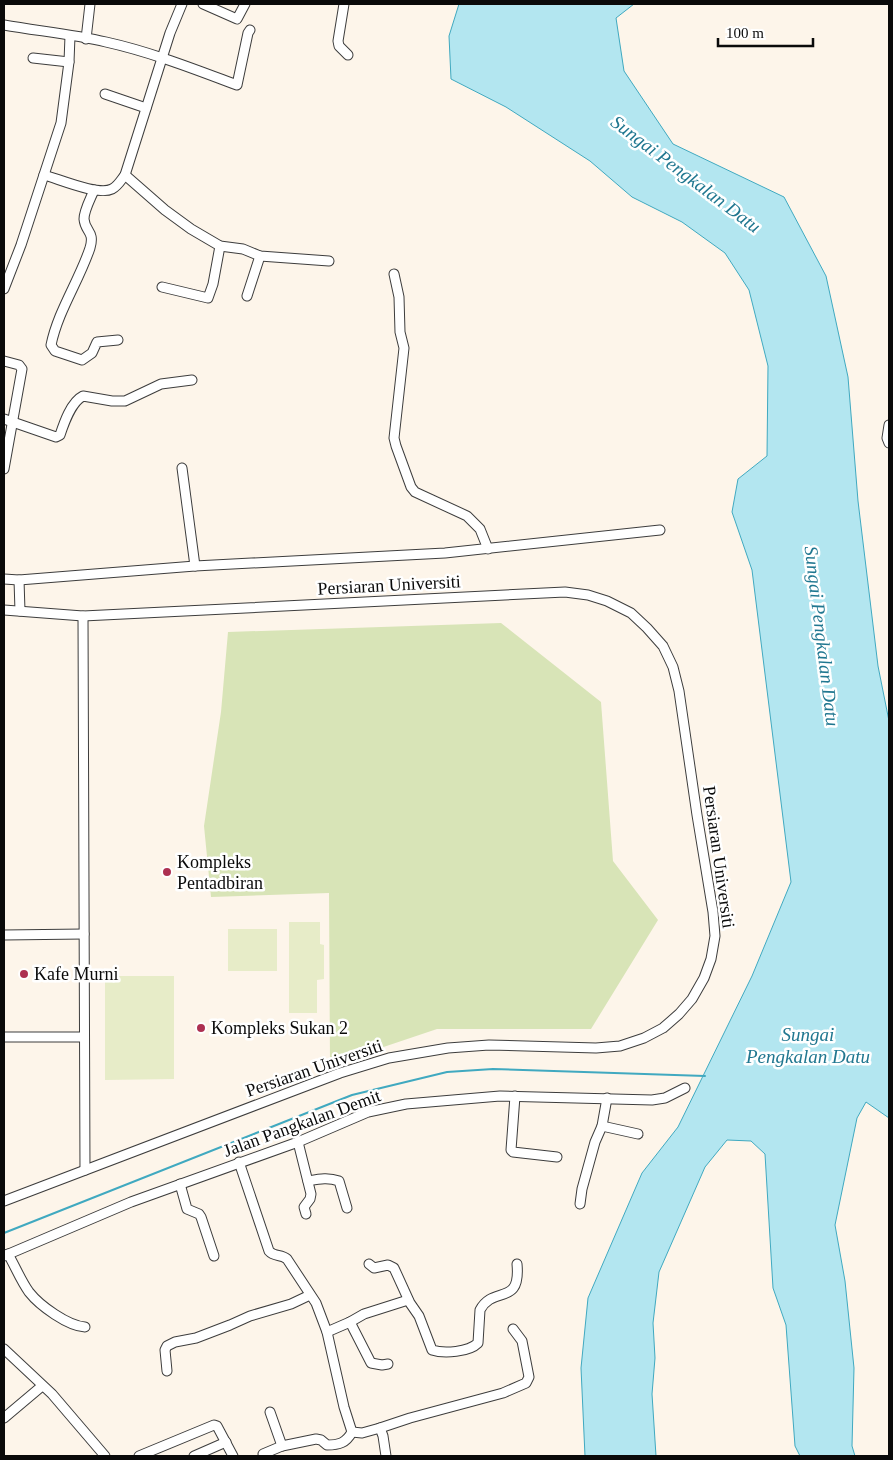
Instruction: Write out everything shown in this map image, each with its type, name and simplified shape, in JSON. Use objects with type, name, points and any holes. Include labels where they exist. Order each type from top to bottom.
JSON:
[{"type":"street","points":[[86,39],[90,4]]},
{"type":"street","points":[[44,175],[94,190],[111,190],[117,186],[125,175],[170,33],[182,4]]},
{"type":"street","points":[[203,4],[237,19],[245,4]]},
{"type":"street","points":[[344,4],[338,41],[339,46],[348,55]]},
{"type":"street","points":[[4,25],[104,41],[162,58],[237,85],[250,30]]},
{"type":"street","points":[[4,289],[21,245],[61,123],[69,62],[70,36]]},
{"type":"street","points":[[33,58],[69,62]]},
{"type":"street","points":[[105,94],[146,108]]},
{"type":"street","points":[[125,175],[165,210],[191,229],[220,246],[244,249],[260,256],[329,261]]},
{"type":"street","points":[[94,190],[84,217],[91,236],[89,250],[63,308],[51,345],[55,351],[82,360],[92,353],[96,343],[99,341],[118,340]]},
{"type":"street","points":[[162,287],[208,298],[213,284],[220,246]]},
{"type":"street","points":[[248,296],[260,256]]},
{"type":"street","points":[[394,274],[398,298],[400,332],[404,348],[394,438],[396,446],[411,488],[415,492],[467,516],[480,529],[488,549]]},
{"type":"street","points":[[4,361],[19,365],[22,369],[8,420],[4,469]]},
{"type":"street","points":[[8,420],[56,437],[60,435],[76,402],[83,396],[112,401],[125,401],[144,394],[161,384],[192,380]]},
{"type":"street","points":[[889,425],[887,438],[889,443]]},
{"type":"street","points":[[182,468],[195,566]]},
{"type":"street","points":[[4,579],[19,580],[195,566],[445,553],[660,530]]},
{"type":"street","points":[[19,580],[20,611]]},
{"type":"street","name":"Persiaran Universiti","points":[[4,610],[83,616],[564,592],[588,595],[608,601],[631,613],[647,628],[663,646],[674,666],[714,912],[715,936],[711,959],[704,978],[692,999],[663,1028],[644,1038],[620,1046],[489,1045],[448,1048],[389,1058],[340,1073],[4,1201]]},
{"type":"street","points":[[83,616],[84,1170]]},
{"type":"street","points":[[4,935],[84,934]]},
{"type":"street","points":[[4,1037],[84,1038]]},
{"type":"street","name":"Jalan Pangkalan Demit","points":[[6,1255],[131,1202],[298,1142],[368,1112],[424,1102],[516,1096],[652,1100],[665,1098],[685,1088]]},
{"type":"street","points":[[516,1096],[511,1150],[513,1152],[557,1157]]},
{"type":"street","points":[[580,1204],[582,1189],[596,1137],[602,1126],[607,1098]]},
{"type":"street","points":[[602,1126],[638,1134]]},
{"type":"street","points":[[298,1142],[311,1197],[304,1207],[306,1214]]},
{"type":"street","points":[[239,1162],[269,1251],[272,1255],[281,1255],[287,1259],[316,1303],[327,1332],[344,1407],[352,1432]]},
{"type":"street","points":[[308,1181],[320,1179],[339,1181],[347,1208]]},
{"type":"street","points":[[180,1184],[188,1209],[199,1214],[201,1217],[214,1256]]},
{"type":"street","points":[[6,1255],[28,1291],[35,1298],[73,1325],[86,1327]]},
{"type":"street","points":[[369,1264],[374,1268],[391,1265],[394,1268],[408,1300],[419,1316],[432,1350],[443,1352],[472,1348],[478,1343],[482,1305],[512,1290],[516,1286],[517,1264]]},
{"type":"street","points":[[166,1371],[165,1350],[167,1346],[175,1342],[196,1338],[250,1316],[291,1304],[310,1295]]},
{"type":"street","points":[[327,1332],[364,1314],[408,1300]]},
{"type":"street","points":[[350,1322],[371,1363],[388,1364]]},
{"type":"street","points":[[352,1432],[362,1433],[380,1428],[503,1393],[526,1383],[529,1377],[522,1341],[513,1328]]},
{"type":"street","points":[[4,1349],[52,1394],[105,1456]]},
{"type":"street","points":[[4,1418],[42,1386]]},
{"type":"street","points":[[270,1412],[282,1446]]},
{"type":"street","points":[[146,1455],[214,1425],[217,1426],[233,1456]]},
{"type":"street","points":[[380,1428],[386,1456]]},
{"type":"street","points":[[262,1456],[282,1446],[316,1439],[321,1440],[327,1445],[335,1445],[344,1442],[352,1432]]},
{"type":"street","points":[[194,1456],[226,1442]]},
{"type":"green space","points":[[501,623],[601,702],[613,861],[658,920],[591,1029],[437,1029],[330,1065],[329,893],[211,897],[204,826],[221,712],[228,632]]},
{"type":"green space","points":[[289,922],[320,922],[320,944],[324,945],[324,979],[317,980],[317,1013],[289,1013]]},
{"type":"green space","points":[[228,929],[277,929],[277,971],[228,971]]},
{"type":"green space","points":[[105,976],[174,976],[174,1079],[105,1080]]},
{"type":"water","name":"Sungai Pengkalan Datu","points":[[459,4],[634,4],[616,18],[624,71],[673,144],[784,197],[826,276],[848,377],[858,501],[878,666],[889,721],[889,1118],[866,1102],[857,1118],[835,1225],[845,1281],[854,1368],[852,1446],[855,1456],[800,1456],[795,1446],[786,1325],[773,1288],[765,1154],[751,1141],[727,1140],[705,1167],[659,1272],[653,1323],[655,1358],[652,1394],[656,1456],[585,1456],[581,1368],[588,1298],[642,1173],[678,1127],[752,976],[791,882],[752,570],[732,512],[738,479],[767,456],[768,366],[749,290],[725,253],[682,222],[632,197],[590,161],[506,107],[451,79],[449,36]]},
{"type":"waterway","points":[[4,1233],[352,1095],[447,1072],[493,1069],[705,1076]]},
{"type":"place","name":"Kompleks Pentadbiran","points":[[167,872]]},
{"type":"place","name":"Kafe Murni","points":[[24,974]]},
{"type":"place","name":"Kompleks Sukan 2","points":[[201,1028]]}]
